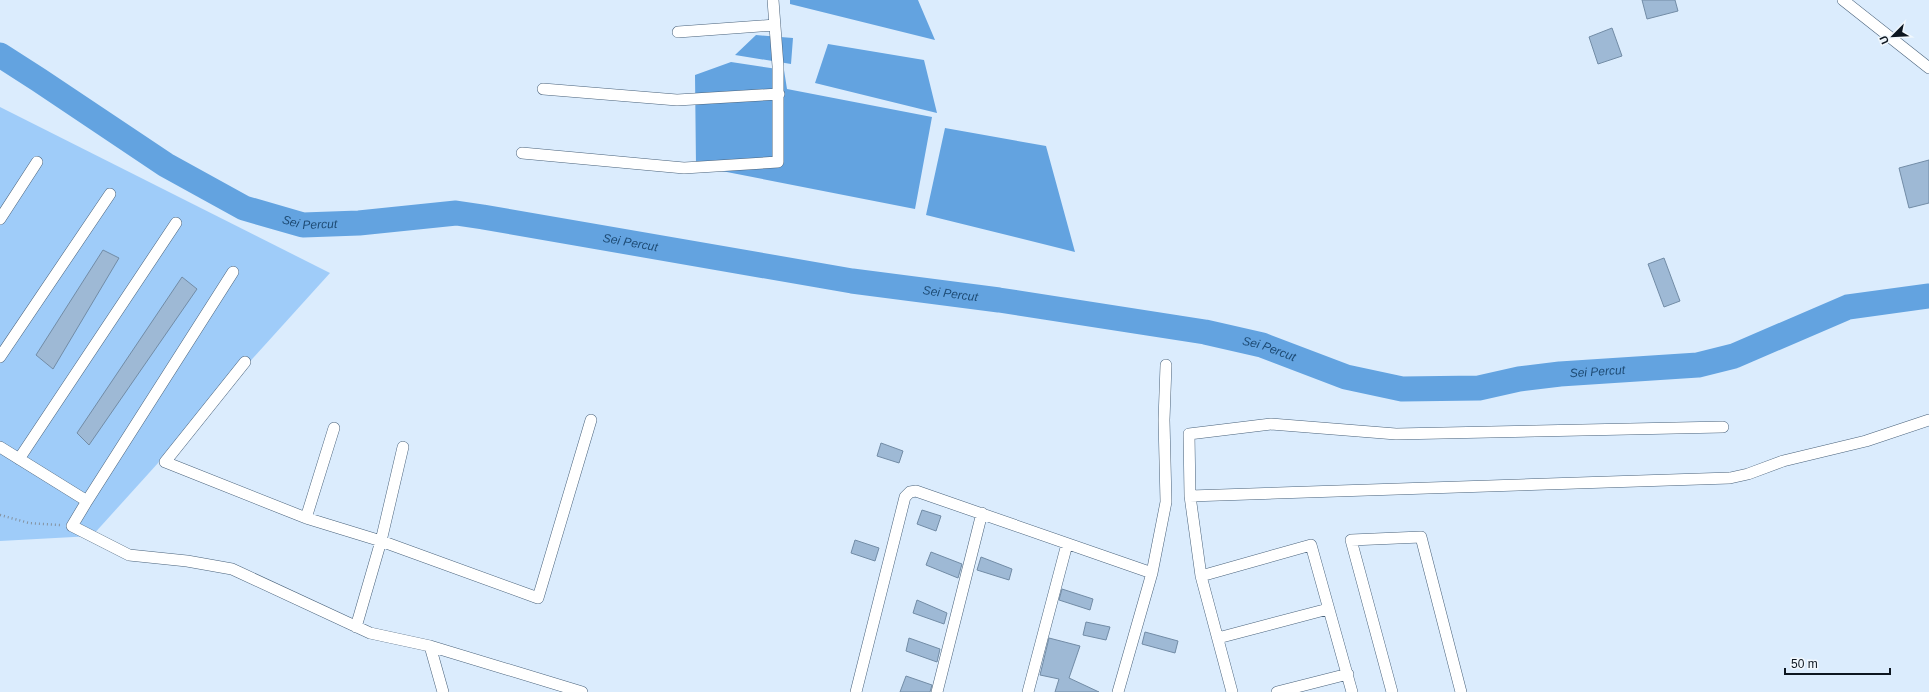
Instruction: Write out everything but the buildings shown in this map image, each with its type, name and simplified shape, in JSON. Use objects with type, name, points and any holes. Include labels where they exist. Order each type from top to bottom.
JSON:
[{"type":"street","points":[[522,153],[684,168],[778,162],[779,94],[773,0]]},
{"type":"street","points":[[1843,0],[1929,68]]},
{"type":"street","points":[[678,32],[775,25]]},
{"type":"street","points":[[544,89],[677,100],[779,94]]},
{"type":"street","points":[[0,219],[37,162]]},
{"type":"street","points":[[0,357],[110,194]]},
{"type":"street","points":[[19,459],[176,224]]},
{"type":"street","points":[[233,272],[72,526],[129,555],[186,561],[232,569],[370,633],[430,646],[582,692]]},
{"type":"street","points":[[244,362],[165,462],[306,518],[381,541],[538,598],[591,420]]},
{"type":"street","points":[[1118,692],[1152,574],[1166,502],[1164,420],[1166,365]]},
{"type":"street","points":[[1190,496],[1730,478],[1748,474],[1783,461],[1866,441],[1929,420]]},
{"type":"street","points":[[1232,692],[1201,576],[1190,496],[1189,434],[1271,424],[1396,434],[1723,427]]},
{"type":"street","points":[[306,518],[334,428]]},
{"type":"street","points":[[0,447],[87,501]]},
{"type":"street","points":[[356,627],[381,541],[403,447]]},
{"type":"street","points":[[856,692],[905,497],[910,492],[916,491],[982,513],[1152,574]]},
{"type":"street","points":[[937,692],[982,513]]},
{"type":"street","points":[[1392,692],[1351,540],[1421,537],[1461,692]]},
{"type":"street","points":[[1028,692],[1067,544]]},
{"type":"street","points":[[1201,576],[1311,545],[1352,692]]},
{"type":"street","points":[[1218,638],[1328,609]]},
{"type":"street","points":[[430,646],[443,692]]},
{"type":"street","points":[[1277,692],[1348,674]]},
{"type":"path","points":[[0,515],[29,523],[72,526]]},
{"type":"shaded area","points":[[790,0],[918,0],[935,40],[790,4]]},
{"type":"shaded area","points":[[756,35],[793,38],[791,64],[735,55]]},
{"type":"shaded area","points":[[828,44],[924,60],[937,113],[815,83]]},
{"type":"shaded area","points":[[731,62],[784,70],[787,89],[932,117],[915,209],[696,166],[695,75]]},
{"type":"shaded area","points":[[0,107],[330,273],[92,536],[0,541]]},
{"type":"shaded area","points":[[945,128],[1046,146],[1075,252],[926,215]]},
{"type":"waterway","name":"Sei Percut","points":[[0,55],[166,165],[244,208],[303,225],[359,223],[456,213],[483,217],[852,281],[999,300],[1205,332],[1262,345],[1346,377],[1402,389],[1479,388],[1519,379],[1560,374],[1698,365],[1734,356],[1848,307],[1929,296]]}]
